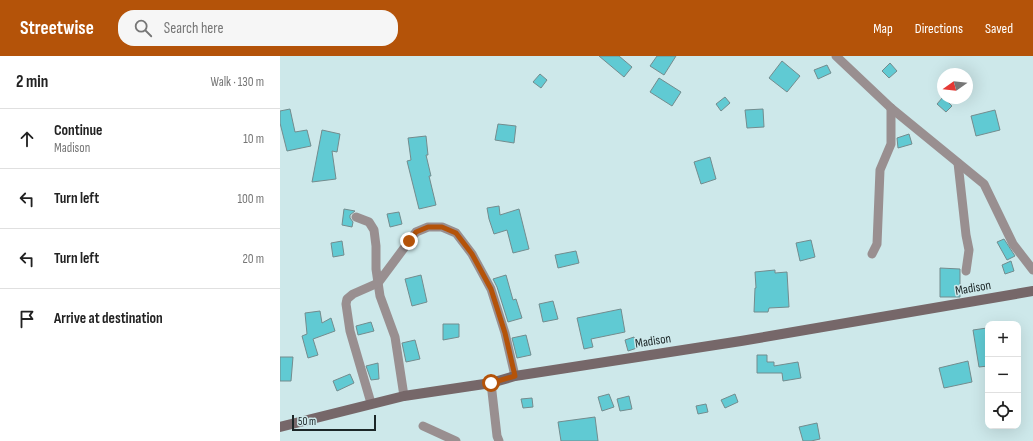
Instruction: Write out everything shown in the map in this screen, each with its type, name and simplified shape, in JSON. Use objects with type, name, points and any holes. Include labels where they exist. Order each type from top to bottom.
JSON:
[{"type":"street","points":[[836,56],[892,108],[984,184],[1013,244],[1033,270]]},
{"type":"street","points":[[872,254],[877,244],[880,170],[891,144],[892,108]]},
{"type":"street","points":[[958,163],[963,215],[969,250],[966,271]]},
{"type":"street","points":[[356,217],[368,222],[374,230],[376,268],[380,296],[395,337],[404,396]]},
{"type":"street","points":[[371,403],[356,354],[348,322],[346,304],[348,299],[353,294],[378,283],[416,232],[428,227],[442,227],[456,233],[472,254],[491,289],[505,333],[515,376]]},
{"type":"street","name":"Madison","points":[[280,427],[371,403],[404,396],[491,383],[515,376],[741,341],[1033,291]]},
{"type":"street","points":[[491,383],[497,436],[500,441]]},
{"type":"street","points":[[423,426],[456,441]]},
{"type":"building","points":[[599,56],[619,56],[632,67],[624,77]]},
{"type":"building","points":[[657,56],[676,56],[664,75],[650,66]]},
{"type":"building","points":[[782,61],[800,76],[787,92],[769,78]]},
{"type":"building","points":[[890,63],[897,71],[889,78],[882,71]]},
{"type":"building","points":[[827,65],[831,73],[818,79],[814,70]]},
{"type":"building","points":[[540,74],[547,80],[541,88],[533,82]]},
{"type":"building","points":[[659,78],[681,92],[672,106],[650,92]]},
{"type":"building","points":[[725,97],[730,103],[721,111],[716,104]]},
{"type":"building","points":[[937,104],[950,104],[952,106],[946,112]]},
{"type":"building","points":[[290,109],[295,132],[307,130],[311,146],[287,151],[280,123],[280,111]]},
{"type":"building","points":[[763,109],[764,127],[747,128],[745,110]]},
{"type":"building","points":[[995,110],[1000,130],[976,136],[971,116]]},
{"type":"building","points":[[498,124],[516,126],[514,143],[495,140]]},
{"type":"building","points":[[322,130],[340,134],[337,152],[332,151],[336,179],[312,182]]},
{"type":"building","points":[[909,134],[912,144],[898,148],[897,138]]},
{"type":"building","points":[[426,136],[428,155],[426,155],[431,176],[429,176],[436,205],[419,209],[407,161],[411,160],[408,138]]},
{"type":"building","points":[[710,157],[716,179],[701,184],[694,162]]},
{"type":"building","points":[[499,206],[500,215],[519,209],[529,249],[513,253],[507,230],[494,234],[487,208]]},
{"type":"building","points":[[344,209],[355,211],[350,215],[353,222],[352,227],[342,225]]},
{"type":"building","points":[[399,212],[402,224],[390,227],[387,214]]},
{"type":"building","points":[[1004,239],[1015,256],[1007,260],[997,242]]},
{"type":"building","points":[[811,240],[815,257],[800,261],[796,243]]},
{"type":"building","points":[[342,241],[344,255],[333,257],[331,243]]},
{"type":"building","points":[[576,251],[579,263],[558,268],[555,255]]},
{"type":"building","points":[[1011,261],[1014,271],[1005,274],[1002,265]]},
{"type":"building","points":[[940,268],[960,269],[960,297],[940,297]]},
{"type":"building","points":[[775,270],[775,273],[787,272],[789,307],[769,308],[768,312],[754,312],[756,288],[755,272]]},
{"type":"building","points":[[421,275],[427,302],[412,306],[405,279]]},
{"type":"building","points":[[506,275],[513,300],[516,299],[522,318],[508,322],[493,279]]},
{"type":"building","points":[[553,301],[558,319],[543,322],[539,304]]},
{"type":"building","points":[[621,309],[625,332],[591,339],[593,347],[584,349],[577,318]]},
{"type":"building","points":[[320,311],[322,323],[331,318],[335,331],[313,339],[318,355],[308,358],[302,336],[307,334],[305,313]]},
{"type":"building","points":[[371,322],[374,331],[358,335],[356,326]]},
{"type":"building","points":[[443,324],[459,324],[459,337],[443,340]]},
{"type":"building","points":[[985,328],[985,366],[979,367],[973,330]]},
{"type":"building","points":[[526,335],[531,355],[517,358],[512,338]]},
{"type":"building","points":[[634,337],[637,348],[628,351],[625,340]]},
{"type":"building","points":[[415,340],[420,359],[406,362],[402,343]]},
{"type":"building","points":[[757,355],[767,355],[767,362],[774,362],[774,366],[798,362],[801,378],[783,381],[782,373],[757,373]]},
{"type":"building","points":[[280,357],[293,357],[291,381],[280,381]]},
{"type":"building","points":[[968,361],[972,382],[944,388],[939,368]]},
{"type":"building","points":[[378,363],[379,379],[371,380],[366,366]]},
{"type":"building","points":[[350,374],[354,383],[337,391],[333,381]]},
{"type":"building","points":[[609,394],[614,407],[602,411],[598,397]]},
{"type":"building","points":[[735,394],[738,402],[725,408],[721,400]]},
{"type":"building","points":[[629,396],[632,409],[620,411],[617,399]]},
{"type":"building","points":[[532,398],[533,407],[523,408],[521,399]]},
{"type":"building","points":[[706,404],[708,412],[698,414],[696,406]]},
{"type":"building","points":[[595,417],[598,441],[561,441],[558,422]]},
{"type":"building","points":[[817,423],[820,439],[803,441],[799,427]]},
{"type":"route","points":[[409,241],[416,232],[422,228],[442,227],[456,233],[472,254],[491,289],[505,333],[515,376],[491,383]]}]
